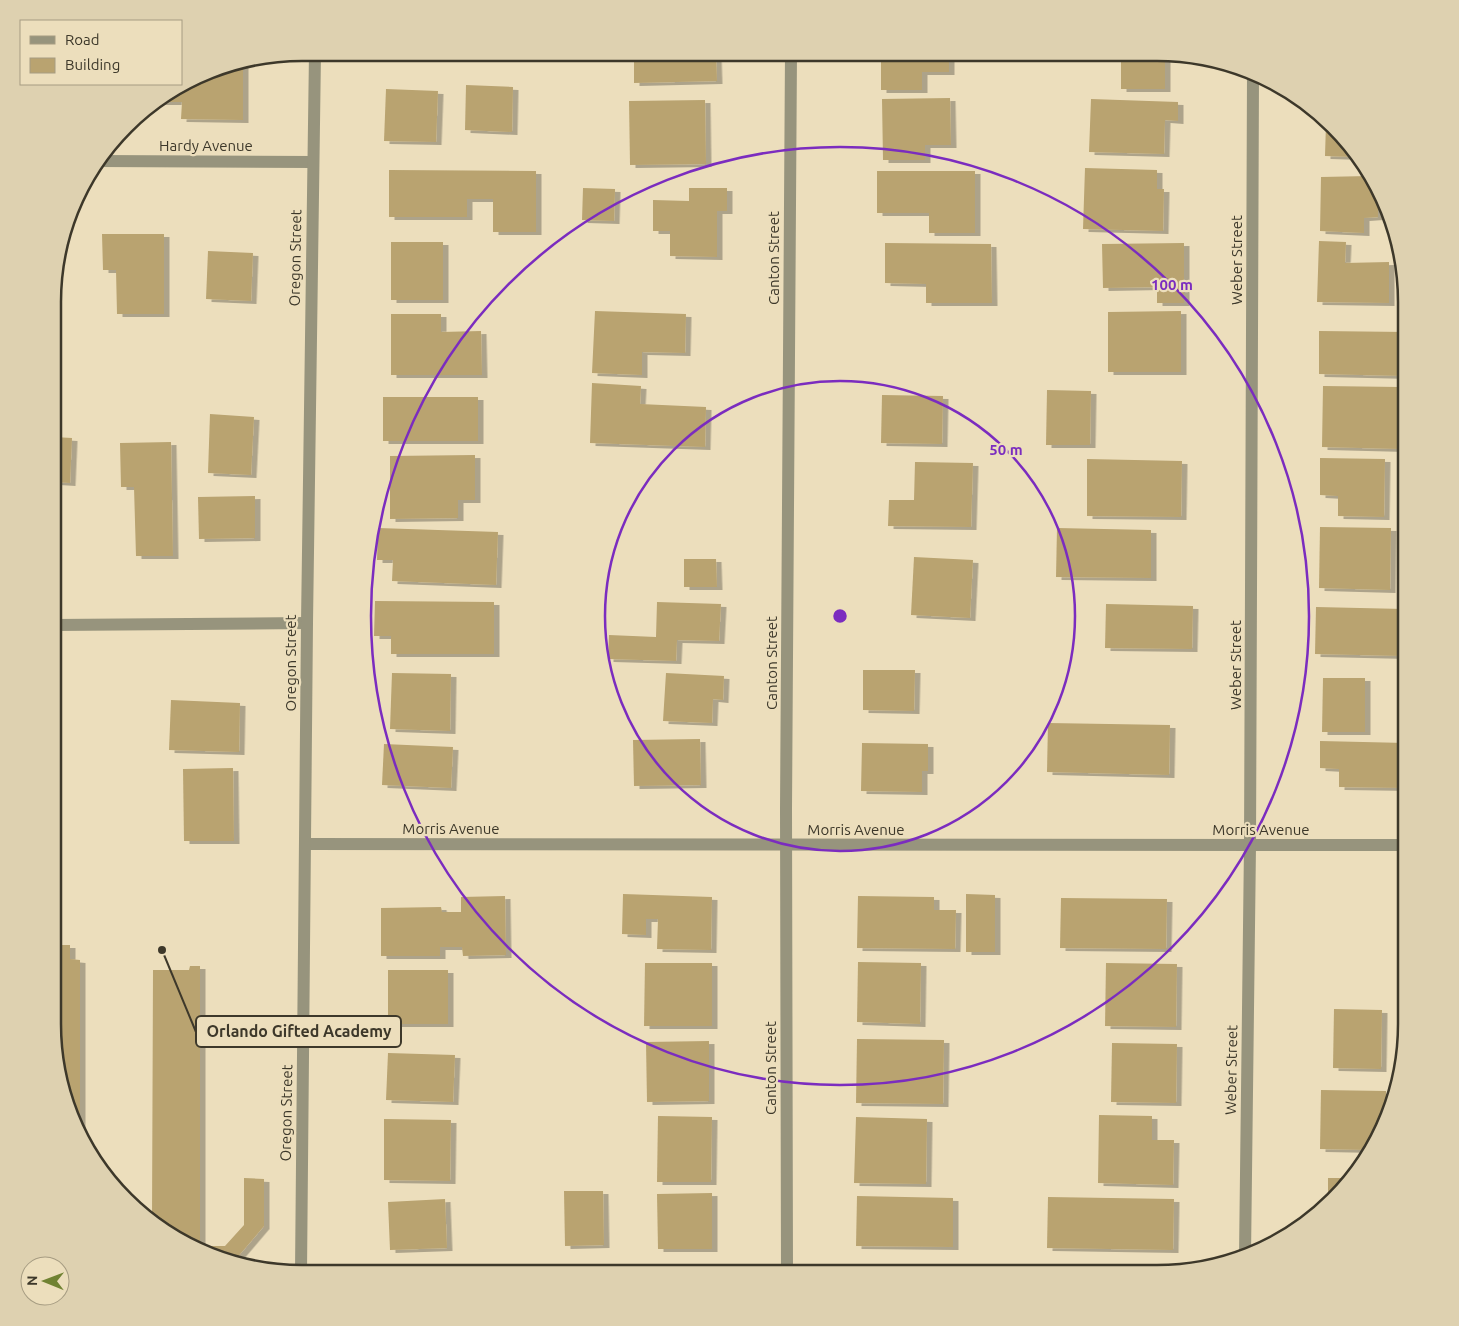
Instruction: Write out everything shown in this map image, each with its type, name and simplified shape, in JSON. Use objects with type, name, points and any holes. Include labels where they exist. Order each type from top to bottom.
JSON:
[{"type":"street","name":"Oregon Street","points":[[301,1265],[315,61]]},
{"type":"street","name":"Canton Street","points":[[787,1265],[786,845],[791,61]]},
{"type":"street","name":"Weber Street","points":[[1245,1248],[1250,845],[1253,82]]},
{"type":"street","name":"Hardy Avenue","points":[[107,161],[313,162]]},
{"type":"street","points":[[61,625],[307,623]]},
{"type":"street","name":"Morris Avenue","points":[[306,844],[1398,845]]},
{"type":"building","points":[[634,61],[716,61],[717,81],[634,83]]},
{"type":"building","points":[[881,61],[949,61],[949,72],[922,72],[922,90],[881,90]]},
{"type":"building","points":[[1121,61],[1165,62],[1165,89],[1121,89]]},
{"type":"building","points":[[243,68],[243,120],[181,119],[182,102],[168,102],[195,86]]},
{"type":"building","points":[[466,85],[513,87],[512,132],[465,130]]},
{"type":"building","points":[[386,89],[438,91],[436,142],[384,141]]},
{"type":"building","points":[[950,98],[951,145],[925,145],[925,160],[883,160],[882,99]]},
{"type":"building","points":[[1091,99],[1178,102],[1178,121],[1165,120],[1164,154],[1089,152]]},
{"type":"building","points":[[705,100],[706,164],[630,165],[629,101]]},
{"type":"building","points":[[1326,131],[1349,157],[1325,156]]},
{"type":"building","points":[[1085,168],[1157,170],[1157,189],[1164,189],[1163,231],[1083,229]]},
{"type":"building","points":[[389,170],[536,171],[536,232],[493,232],[493,199],[467,199],[467,217],[389,217]]},
{"type":"building","points":[[877,171],[975,171],[975,233],[929,233],[929,213],[877,213]]},
{"type":"building","points":[[1362,176],[1378,208],[1378,217],[1364,218],[1364,233],[1320,231],[1321,177]]},
{"type":"building","points":[[583,188],[615,189],[614,221],[582,220]]},
{"type":"building","points":[[689,188],[727,188],[727,211],[717,211],[717,257],[670,256],[670,231],[653,231],[653,200],[689,201]]},
{"type":"building","points":[[102,234],[164,234],[164,314],[117,314],[116,270],[103,270]]},
{"type":"building","points":[[1319,241],[1346,242],[1345,263],[1389,262],[1389,303],[1317,302]]},
{"type":"building","points":[[391,242],[443,242],[443,300],[391,300]]},
{"type":"building","points":[[885,243],[991,244],[992,303],[926,303],[926,284],[885,283]]},
{"type":"building","points":[[1184,243],[1184,303],[1157,303],[1157,287],[1103,288],[1102,244]]},
{"type":"building","points":[[208,251],[253,253],[251,301],[206,299]]},
{"type":"building","points":[[595,311],[686,314],[685,353],[642,352],[642,375],[592,373]]},
{"type":"building","points":[[1181,311],[1181,372],[1108,372],[1108,312]]},
{"type":"building","points":[[391,314],[441,314],[441,332],[481,331],[482,375],[391,375]]},
{"type":"building","points":[[1319,331],[1398,332],[1398,376],[1319,374]]},
{"type":"building","points":[[592,383],[641,386],[640,404],[706,407],[705,447],[590,443]]},
{"type":"building","points":[[1323,386],[1398,387],[1398,449],[1322,447]]},
{"type":"building","points":[[1047,390],[1091,391],[1090,445],[1046,445]]},
{"type":"building","points":[[882,395],[943,396],[942,444],[881,443]]},
{"type":"building","points":[[383,397],[478,397],[478,441],[383,441]]},
{"type":"building","points":[[210,414],[254,417],[251,475],[208,473]]},
{"type":"building","points":[[61,437],[72,438],[70,483],[61,482]]},
{"type":"building","points":[[171,442],[173,556],[136,556],[134,487],[121,487],[120,443]]},
{"type":"building","points":[[475,455],[475,500],[458,500],[458,518],[390,519],[390,456]]},
{"type":"building","points":[[1320,458],[1385,459],[1384,517],[1338,516],[1338,496],[1320,495]]},
{"type":"building","points":[[1087,459],[1182,461],[1181,517],[1087,516]]},
{"type":"building","points":[[915,462],[973,463],[971,527],[888,526],[889,500],[914,500]]},
{"type":"building","points":[[255,496],[255,538],[199,539],[198,497]]},
{"type":"building","points":[[1320,527],[1391,528],[1390,590],[1319,588]]},
{"type":"building","points":[[378,528],[498,532],[496,585],[392,581],[393,560],[377,560]]},
{"type":"building","points":[[1057,528],[1151,530],[1151,578],[1056,577]]},
{"type":"building","points":[[914,557],[973,560],[970,618],[911,615]]},
{"type":"building","points":[[684,559],[716,559],[717,587],[684,587]]},
{"type":"building","points":[[375,601],[494,602],[494,654],[391,654],[391,636],[374,636]]},
{"type":"building","points":[[657,602],[721,604],[719,641],[677,640],[676,661],[608,659],[609,635],[656,637]]},
{"type":"building","points":[[1106,604],[1193,606],[1192,649],[1105,648]]},
{"type":"building","points":[[1316,607],[1398,609],[1398,656],[1315,654]]},
{"type":"building","points":[[863,670],[915,670],[914,711],[863,710]]},
{"type":"building","points":[[392,673],[451,674],[450,731],[390,729]]},
{"type":"building","points":[[666,673],[724,676],[723,700],[713,699],[712,723],[663,721]]},
{"type":"building","points":[[1323,678],[1365,678],[1365,732],[1322,732]]},
{"type":"building","points":[[171,700],[240,703],[239,752],[169,750]]},
{"type":"building","points":[[1048,723],[1170,725],[1169,775],[1047,772]]},
{"type":"building","points":[[700,739],[701,785],[634,786],[633,740]]},
{"type":"building","points":[[1320,741],[1398,743],[1398,788],[1339,787],[1339,769],[1320,768]]},
{"type":"building","points":[[862,743],[928,744],[928,771],[922,771],[922,792],[861,791]]},
{"type":"building","points":[[384,744],[453,747],[451,788],[382,785]]},
{"type":"building","points":[[233,768],[234,841],[184,841],[183,769]]},
{"type":"building","points":[[623,894],[712,897],[711,950],[657,949],[658,919],[646,919],[646,935],[622,934]]},
{"type":"building","points":[[966,894],[995,895],[995,952],[966,952]]},
{"type":"building","points":[[505,896],[506,955],[463,956],[462,947],[440,947],[440,956],[381,956],[381,908],[441,907],[442,912],[461,912],[461,897]]},
{"type":"building","points":[[858,896],[934,897],[934,910],[956,910],[955,949],[857,948]]},
{"type":"building","points":[[1061,898],[1167,899],[1166,949],[1060,948]]},
{"type":"building","points":[[61,945],[70,945],[70,959],[80,960],[80,1116],[69,1086],[63,1055]]},
{"type":"building","points":[[858,962],[921,963],[920,1024],[857,1022]]},
{"type":"building","points":[[645,963],[712,963],[712,1026],[644,1026]]},
{"type":"building","points":[[1106,963],[1177,964],[1176,1027],[1105,1026]]},
{"type":"building","points":[[190,966],[200,966],[200,1242],[182,1233],[152,1213],[153,970],[189,970]]},
{"type":"building","points":[[388,970],[448,970],[448,1024],[388,1024]]},
{"type":"building","points":[[1334,1009],[1382,1010],[1381,1069],[1333,1068]]},
{"type":"building","points":[[857,1039],[944,1040],[943,1104],[856,1103]]},
{"type":"building","points":[[709,1041],[709,1101],[647,1102],[646,1042]]},
{"type":"building","points":[[1112,1043],[1177,1044],[1176,1103],[1111,1102]]},
{"type":"building","points":[[388,1053],[455,1055],[453,1102],[386,1100]]},
{"type":"building","points":[[1321,1090],[1386,1091],[1386,1098],[1373,1131],[1362,1150],[1320,1149]]},
{"type":"building","points":[[1099,1115],[1152,1116],[1152,1140],[1174,1140],[1173,1185],[1098,1183]]},
{"type":"building","points":[[658,1116],[712,1117],[711,1182],[657,1182]]},
{"type":"building","points":[[856,1117],[927,1119],[926,1184],[854,1183]]},
{"type":"building","points":[[384,1119],[451,1120],[450,1181],[384,1180]]},
{"type":"building","points":[[244,1178],[264,1179],[264,1226],[238,1256],[210,1246],[225,1246],[244,1225]]},
{"type":"building","points":[[1328,1178],[1342,1178],[1338,1183],[1328,1193]]},
{"type":"building","points":[[564,1191],[603,1191],[604,1245],[565,1246]]},
{"type":"building","points":[[712,1193],[712,1249],[658,1249],[657,1194]]},
{"type":"building","points":[[857,1196],[953,1198],[953,1247],[856,1246]]},
{"type":"building","points":[[1048,1197],[1174,1199],[1173,1250],[1047,1248]]},
{"type":"building","points":[[445,1199],[447,1248],[390,1250],[388,1202]]},
{"type":"place","name":"Orlando Gifted Academy","points":[[162,950]]}]
